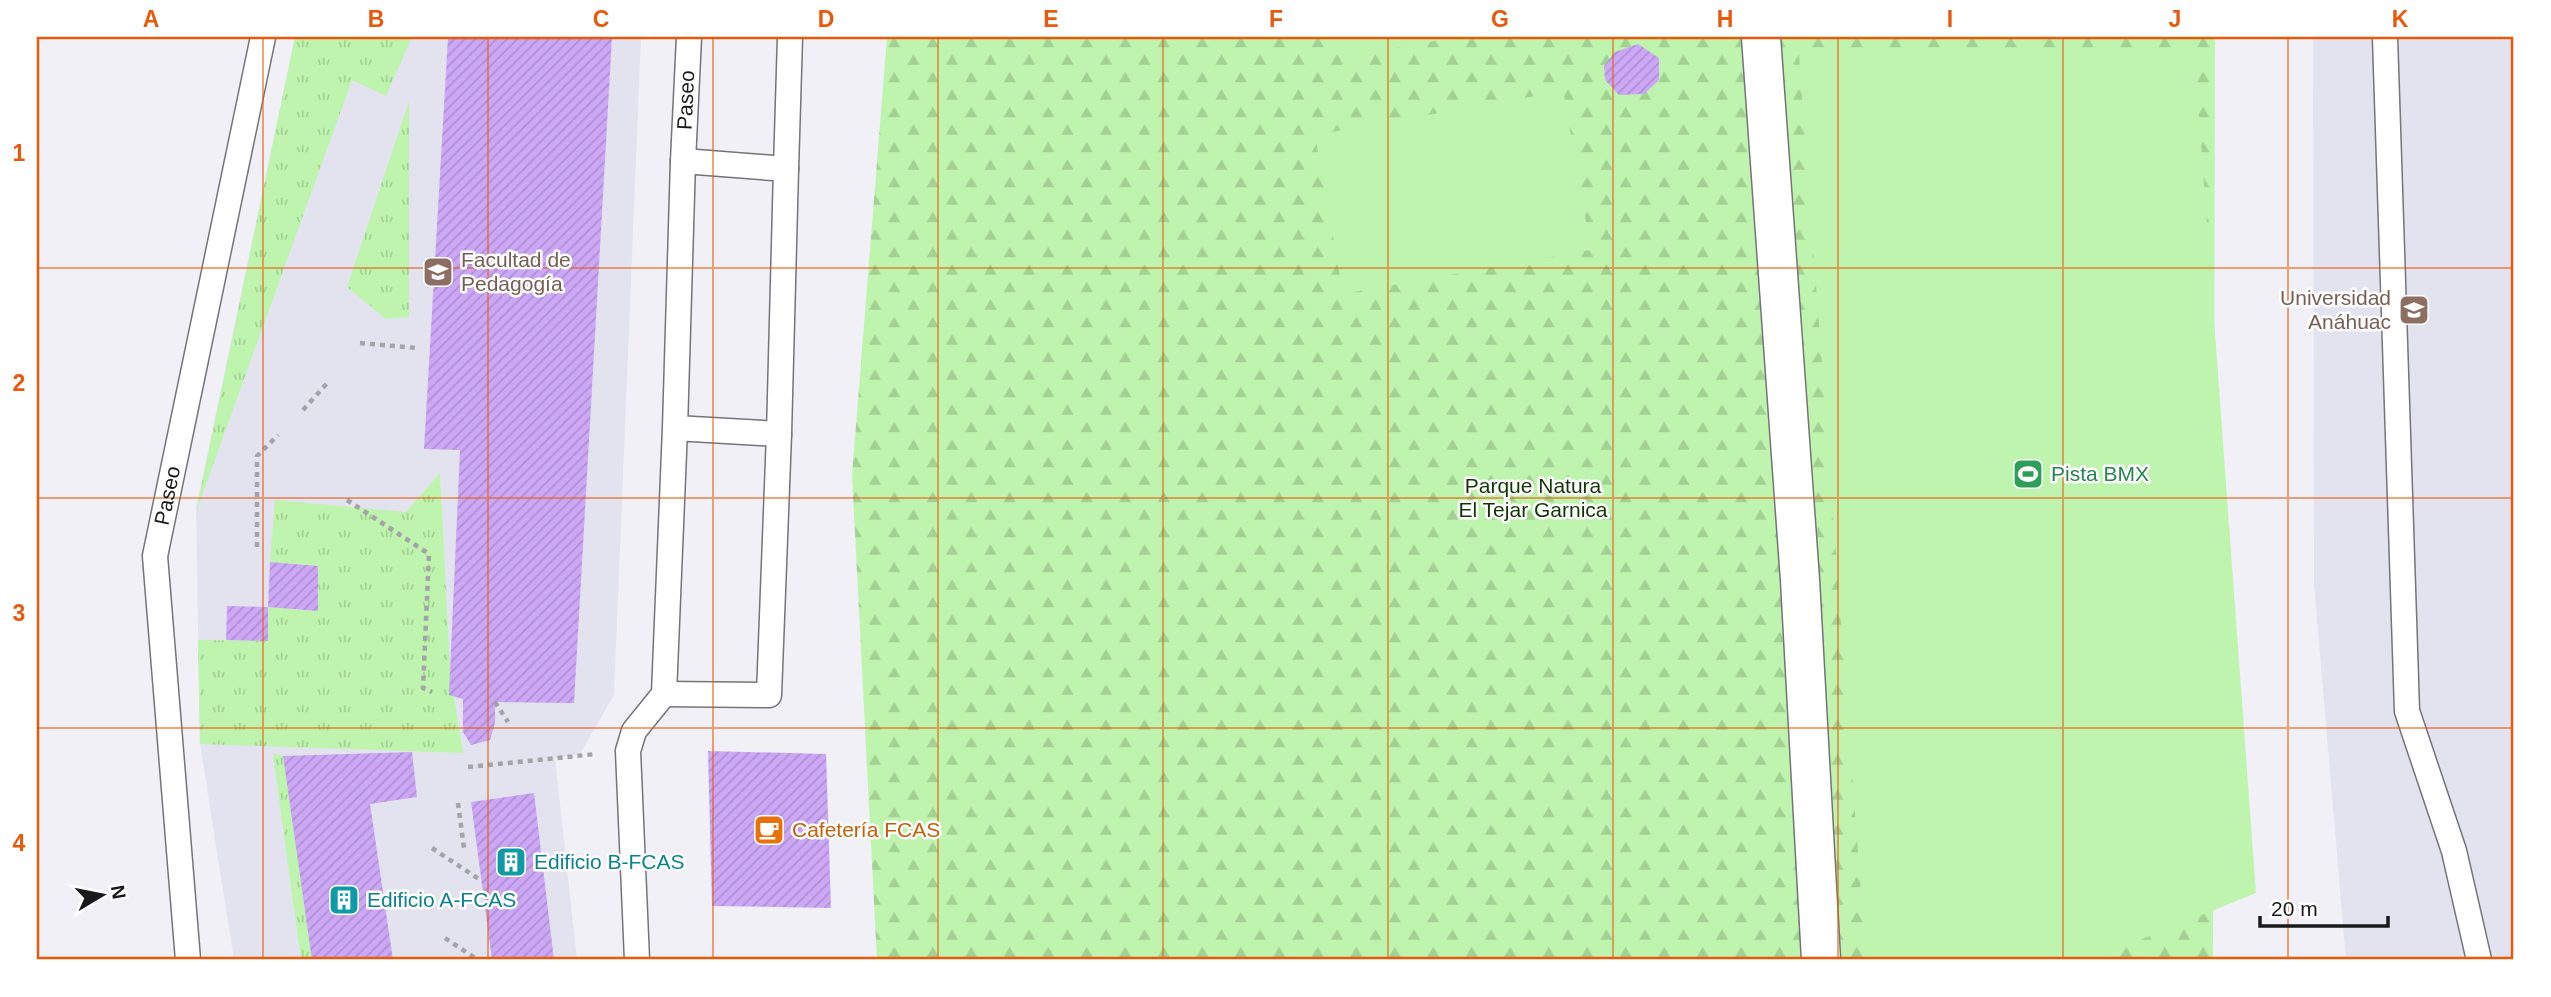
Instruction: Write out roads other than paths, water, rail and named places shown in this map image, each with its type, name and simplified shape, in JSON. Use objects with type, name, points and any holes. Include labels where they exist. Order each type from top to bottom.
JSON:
[{"type":"street","points":[[1761,37],[1799,566],[1821,960]]},
{"type":"lane","name":"Paseo","points":[[188,960],[155,556],[263,37]]},
{"type":"lane","name":"Paseo","points":[[664,694],[682,161],[689,37]]},
{"type":"lane","points":[[637,960],[628,751],[634,732],[664,694],[769,695],[790,37]]},
{"type":"lane","points":[[2385,37],[2407,711],[2454,851],[2479,960]]},
{"type":"lane","points":[[682,161],[786,169]]},
{"type":"lane","points":[[675,428],[779,434]]},
{"type":"place","name":"Facultad de Pedagogía","points":[[438,272]]},
{"type":"place","name":"Universidad Anáhuac","points":[[2414,310]]},
{"type":"place","name":"Pista BMX","points":[[2028,474]]},
{"type":"place","name":"Cafetería FCAS","points":[[769,830]]},
{"type":"place","name":"Edificio B-FCAS","points":[[511,862]]},
{"type":"place","name":"Edificio A-FCAS","points":[[344,900]]},
{"type":"park label","name":"Parque Natura El Tejar Garnica","points":[[1533,498]]}]
